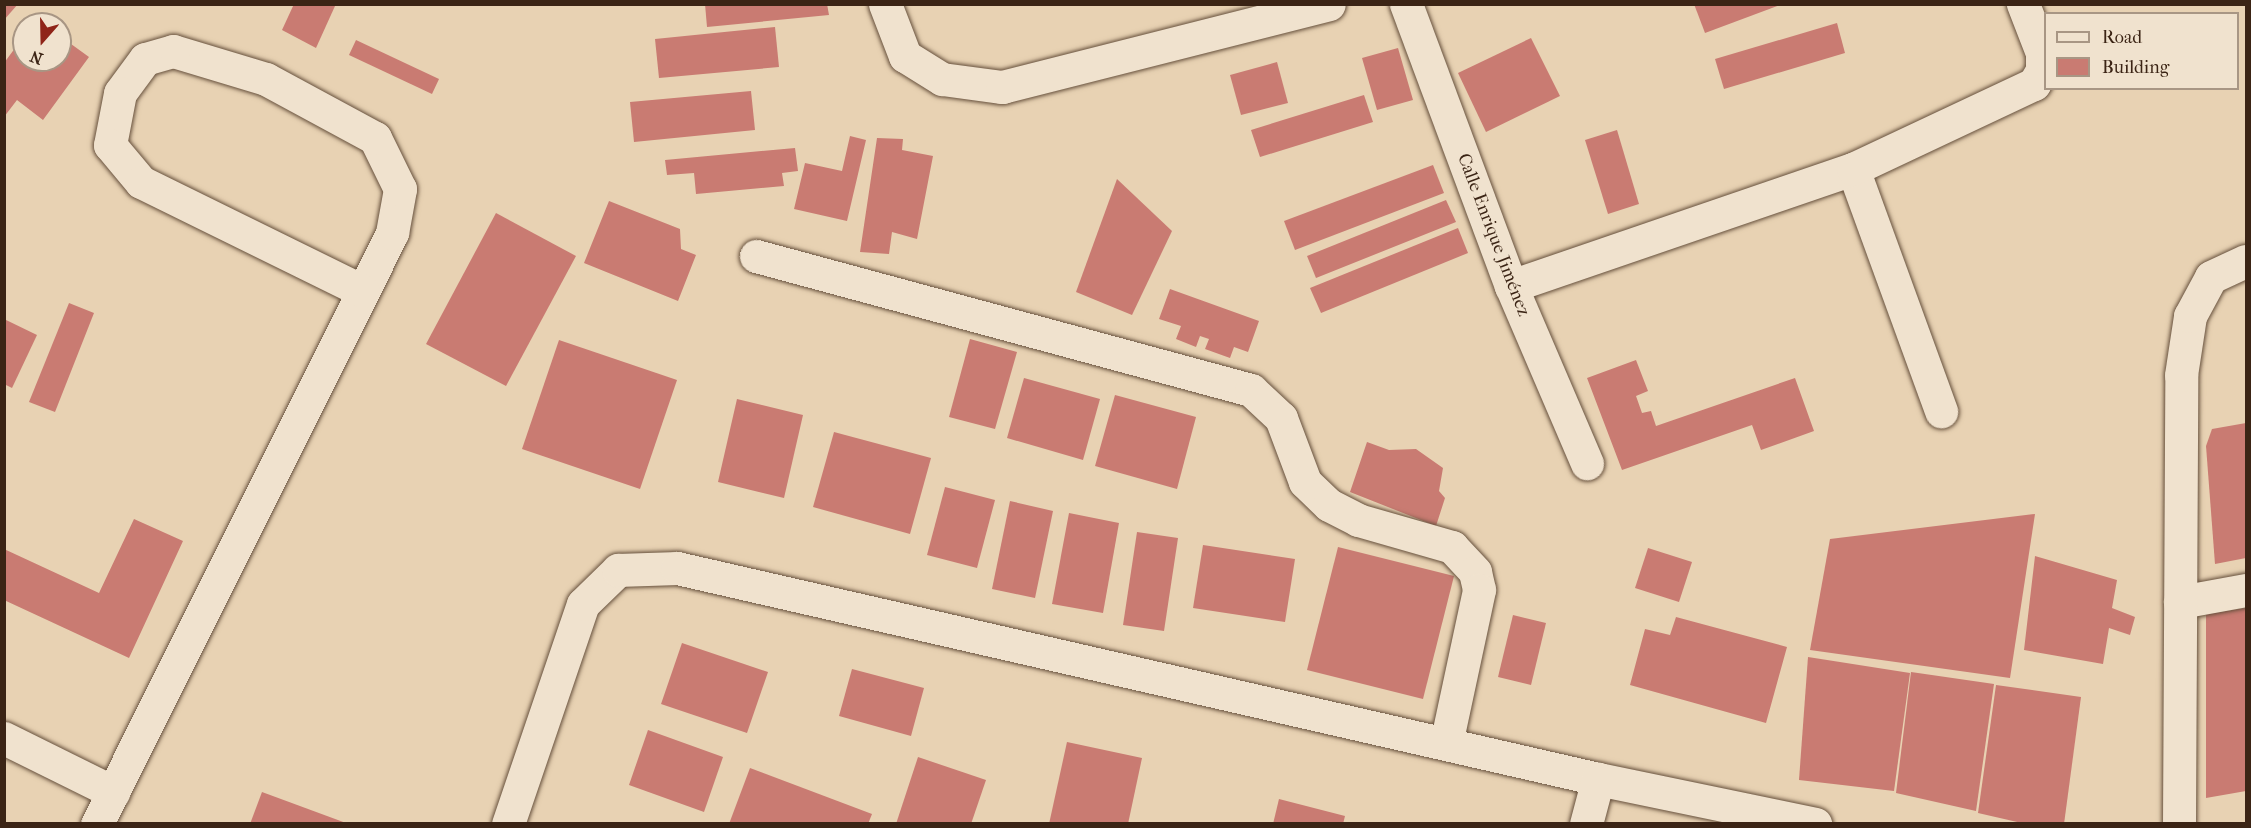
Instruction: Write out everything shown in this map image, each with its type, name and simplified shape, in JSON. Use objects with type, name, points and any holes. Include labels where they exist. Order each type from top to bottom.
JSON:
[{"type":"street","points":[[885,4],[905,56],[942,79],[1002,87],[1329,4]]},
{"type":"street","name":"Calle Enrique Jiménez","points":[[1406,4],[1511,285],[1587,463]]},
{"type":"street","points":[[1511,285],[1854,169],[2034,84],[2042,70],[2042,53],[2023,4]]},
{"type":"street","points":[[97,824],[392,233],[400,189],[375,138],[266,79],[173,51],[145,59],[120,93],[110,145],[141,182],[363,291]]},
{"type":"street","points":[[1854,169],[1941,411]]},
{"type":"street","points":[[756,256],[1251,390],[1281,418],[1305,482],[1329,505],[1358,520],[1452,547],[1476,572],[1479,590],[1446,744]]},
{"type":"street","points":[[2179,824],[2181,375],[2190,316],[2211,277],[2247,261]]},
{"type":"street","points":[[508,824],[583,604],[618,570],[677,568],[1598,779],[1815,824]]},
{"type":"street","points":[[2180,602],[2247,590]]},
{"type":"street","points":[[4,738],[113,792]]},
{"type":"street","points":[[1586,824],[1598,779]]},
{"type":"building","points":[[4,4],[18,4],[4,20]]},
{"type":"building","points":[[294,4],[335,6],[316,48],[282,30]]},
{"type":"building","points":[[705,4],[827,4],[829,15],[707,27]]},
{"type":"building","points":[[1694,4],[1780,4],[1780,5],[1705,33]]},
{"type":"building","points":[[1837,23],[1845,53],[1724,89],[1715,59]]},
{"type":"building","points":[[775,27],[779,67],[659,78],[655,39]]},
{"type":"building","points":[[1531,38],[1560,96],[1486,132],[1458,73]]},
{"type":"building","points":[[356,40],[439,79],[432,94],[349,55]]},
{"type":"building","points":[[72,45],[89,57],[43,120],[17,100],[4,117],[4,63],[12,52],[12,72],[72,72]]},
{"type":"building","points":[[1398,48],[1413,100],[1377,110],[1362,58]]},
{"type":"building","points":[[1277,62],[1288,103],[1241,115],[1230,75]]},
{"type":"building","points":[[751,91],[755,130],[634,142],[630,102]]},
{"type":"building","points":[[1364,95],[1373,122],[1260,157],[1251,130]]},
{"type":"building","points":[[1617,130],[1639,204],[1608,214],[1585,140]]},
{"type":"building","points":[[850,136],[866,140],[847,221],[794,209],[805,163],[842,171]]},
{"type":"building","points":[[877,138],[903,139],[902,150],[933,156],[917,239],[892,232],[889,254],[860,252]]},
{"type":"building","points":[[795,148],[798,171],[782,173],[784,186],[696,194],[694,173],[667,175],[665,160]]},
{"type":"building","points":[[1433,165],[1444,193],[1295,250],[1284,221]]},
{"type":"building","points":[[1117,179],[1172,231],[1132,315],[1076,292]]},
{"type":"building","points":[[1446,200],[1456,222],[1316,278],[1307,256]]},
{"type":"building","points":[[609,201],[680,229],[681,249],[696,255],[678,301],[584,263]]},
{"type":"building","points":[[496,213],[576,256],[506,386],[426,344]]},
{"type":"building","points":[[1458,228],[1468,253],[1321,313],[1310,288]]},
{"type":"building","points":[[1170,289],[1259,321],[1248,352],[1234,347],[1230,358],[1205,349],[1209,339],[1200,336],[1196,347],[1176,339],[1181,326],[1159,319]]},
{"type":"building","points":[[69,303],[94,313],[55,412],[29,402]]},
{"type":"building","points":[[4,319],[37,335],[12,388],[4,384]]},
{"type":"building","points":[[970,339],[1017,352],[995,429],[949,417]]},
{"type":"building","points":[[559,340],[677,380],[640,489],[522,449]]},
{"type":"building","points":[[1636,360],[1648,391],[1636,396],[1642,413],[1651,411],[1656,426],[1795,378],[1814,431],[1761,450],[1752,425],[1622,470],[1587,378]]},
{"type":"building","points":[[1024,378],[1100,399],[1083,460],[1007,438]]},
{"type":"building","points":[[1115,395],[1196,417],[1177,489],[1095,466]]},
{"type":"building","points":[[737,399],[803,415],[784,498],[718,482]]},
{"type":"building","points":[[2246,423],[2246,558],[2215,564],[2206,446],[2212,429]]},
{"type":"building","points":[[834,432],[931,458],[910,534],[813,507]]},
{"type":"building","points":[[1367,442],[1389,450],[1416,449],[1443,468],[1439,491],[1445,498],[1436,526],[1350,492]]},
{"type":"building","points":[[945,487],[995,500],[977,568],[927,555]]},
{"type":"building","points":[[1010,501],[1053,511],[1035,598],[992,589]]},
{"type":"building","points":[[1069,513],[1119,523],[1103,613],[1052,604]]},
{"type":"building","points":[[2035,514],[2010,678],[1810,650],[1830,539]]},
{"type":"building","points":[[134,519],[183,541],[129,658],[4,600],[4,549],[99,593]]},
{"type":"building","points":[[1137,532],[1178,538],[1164,631],[1123,625]]},
{"type":"building","points":[[1203,545],[1295,559],[1285,622],[1193,608]]},
{"type":"building","points":[[1338,547],[1454,576],[1423,699],[1307,670]]},
{"type":"building","points":[[1648,548],[1692,562],[1679,602],[1635,588]]},
{"type":"building","points":[[2035,556],[2117,580],[2112,608],[2135,617],[2130,635],[2109,628],[2103,664],[2024,650]]},
{"type":"building","points":[[2246,608],[2246,791],[2206,798],[2206,614]]},
{"type":"building","points":[[1513,615],[1546,623],[1531,685],[1498,677]]},
{"type":"building","points":[[1676,617],[1787,647],[1766,723],[1630,685],[1645,629],[1670,635]]},
{"type":"building","points":[[682,643],[768,672],[747,733],[661,704]]},
{"type":"building","points":[[1808,657],[1910,673],[1894,791],[1799,780]]},
{"type":"building","points":[[852,669],[924,688],[911,736],[839,716]]},
{"type":"building","points":[[1911,672],[1994,684],[1976,811],[1896,793]]},
{"type":"building","points":[[1996,685],[2081,697],[2064,824],[2026,824],[1978,813]]},
{"type":"building","points":[[648,730],[723,757],[704,812],[629,785]]},
{"type":"building","points":[[1067,742],[1142,758],[1128,824],[1049,824]]},
{"type":"building","points":[[918,757],[986,780],[971,824],[896,824]]},
{"type":"building","points":[[750,768],[872,814],[868,824],[729,824]]},
{"type":"building","points":[[262,792],[346,823],[250,824]]},
{"type":"building","points":[[1279,799],[1345,816],[1343,824],[1273,824]]}]
